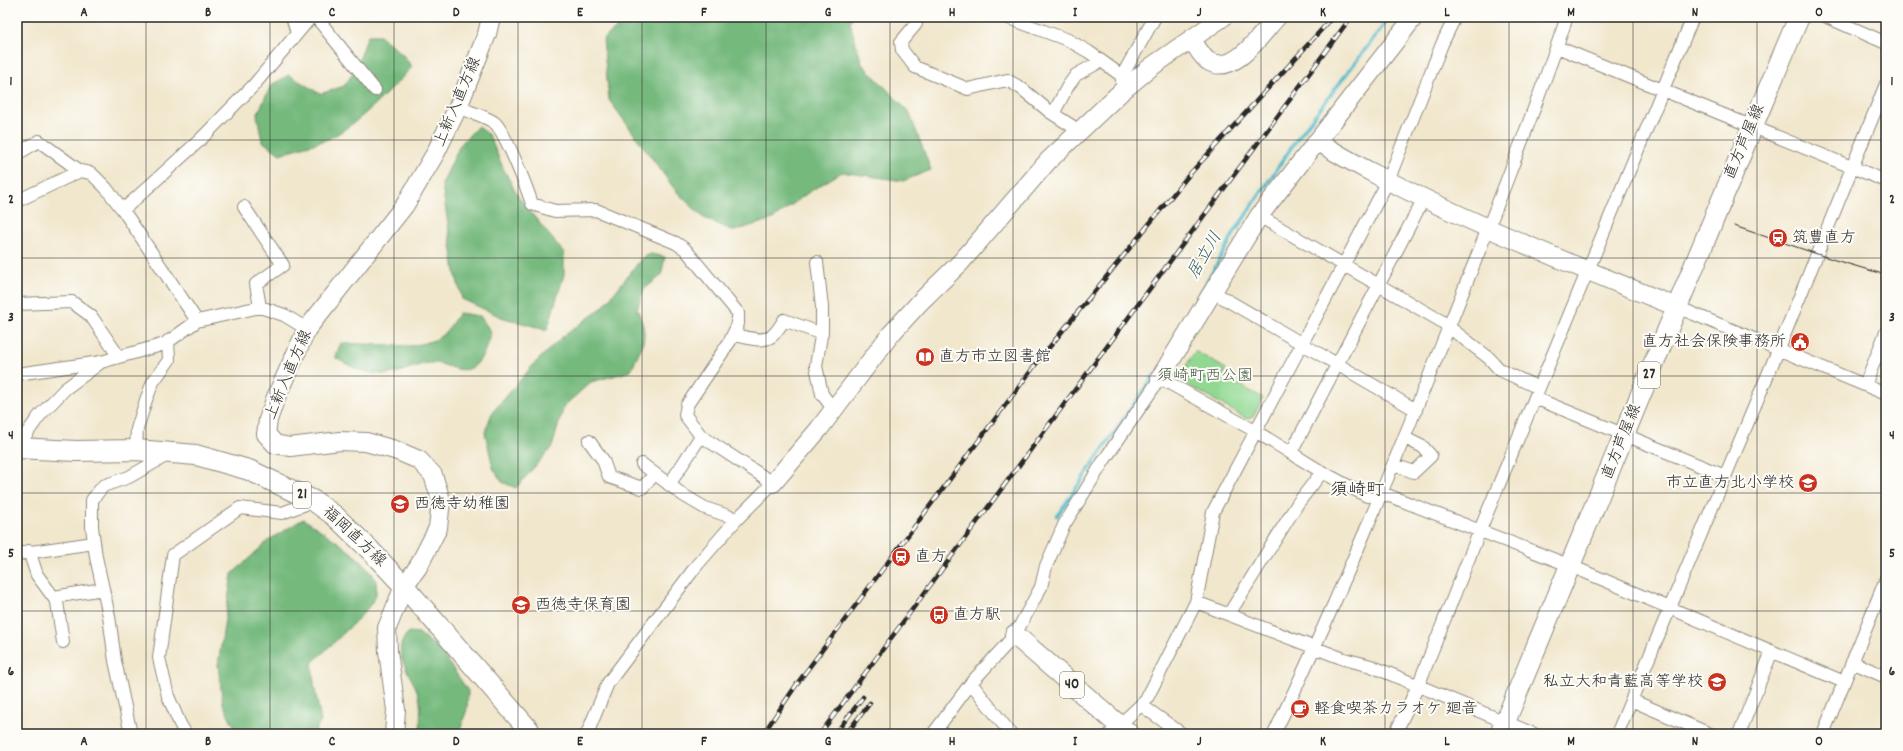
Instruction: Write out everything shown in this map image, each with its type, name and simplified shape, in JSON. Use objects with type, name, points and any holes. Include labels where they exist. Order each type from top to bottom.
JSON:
[{"type":"main road","name":"直方芦屋線","points":[[1503,728],[1752,126],[1799,17]]},
{"type":"main road","name":"福岡直方線","points":[[17,448],[76,451],[136,450],[196,455],[249,470],[314,501],[335,516],[404,586],[529,730],[530,734]]},
{"type":"main road","name":"40","points":[[1015,635],[1120,731]]},
{"type":"street","points":[[292,17],[297,33]]},
{"type":"street","points":[[123,210],[200,140],[253,86],[311,17]]},
{"type":"street","points":[[316,17],[375,90]]},
{"type":"street","name":"上新入直方線","points":[[404,586],[418,567],[438,528],[441,500],[433,474],[419,460],[396,450],[366,442],[340,441],[290,447],[275,444],[266,434],[268,420],[276,397],[307,329],[405,204],[435,154],[458,107],[487,34],[491,17]]},
{"type":"street","points":[[916,17],[916,24],[901,42],[902,50],[915,67],[968,89],[1007,80],[1021,88],[1053,114],[1078,130]]},
{"type":"street","points":[[1006,17],[1068,40],[1101,61],[1122,83]]},
{"type":"street","points":[[587,734],[608,683],[697,565],[737,519],[773,483],[834,410],[890,335],[921,301],[961,262],[1048,160],[1122,83],[1155,17]]},
{"type":"street","points":[[1122,83],[1151,67],[1223,17]]},
{"type":"street","points":[[933,734],[971,683],[1015,635],[1041,587],[1046,566],[1064,525],[1103,462],[1160,378],[1259,216],[1414,17]]},
{"type":"street","points":[[1120,731],[1146,700],[1196,602],[1213,512],[1301,342],[1388,181],[1442,44],[1455,17]]},
{"type":"street","points":[[1274,734],[1316,648],[1394,465],[1488,229],[1567,17]]},
{"type":"street","points":[[1395,734],[1418,686],[1480,530],[1693,17]]},
{"type":"street","points":[[1827,17],[1886,43]]},
{"type":"street","points":[[1191,39],[1206,60],[1217,65],[1226,64],[1241,57],[1271,23]]},
{"type":"street","points":[[1557,46],[1886,181]]},
{"type":"street","points":[[1053,114],[1068,86],[1076,75],[1101,61]]},
{"type":"street","points":[[1617,734],[1779,348],[1886,84]]},
{"type":"street","points":[[458,107],[494,123],[503,135],[527,189],[532,204],[555,211],[596,210],[676,243],[685,250],[738,313],[738,324],[733,334],[687,405],[685,415],[701,436],[773,483]]},
{"type":"street","points":[[17,154],[39,141],[80,171],[92,173],[123,210],[197,321]]},
{"type":"street","points":[[1317,141],[1344,158],[1388,181],[1488,229],[1779,348],[1886,394]]},
{"type":"street","points":[[17,201],[80,171]]},
{"type":"street","points":[[1291,453],[1424,198]]},
{"type":"street","points":[[244,207],[283,265],[256,284],[260,307]]},
{"type":"street","points":[[1259,216],[1379,284],[1449,327],[1489,358],[1500,370],[1537,393],[1625,435],[1725,476]]},
{"type":"street","points":[[817,262],[822,307],[822,334],[816,366],[817,377],[822,394],[834,410]]},
{"type":"street","points":[[1213,292],[1416,410]]},
{"type":"street","points":[[17,304],[72,302],[90,316],[120,357]]},
{"type":"street","points":[[17,374],[101,362],[120,357],[165,344],[197,321],[260,307],[284,315],[307,329]]},
{"type":"street","points":[[733,334],[765,339],[772,336],[784,320],[822,334]]},
{"type":"street","points":[[1865,385],[1886,332]]},
{"type":"street","points":[[136,450],[137,429],[146,400],[153,382],[169,360],[168,341]]},
{"type":"street","points":[[17,448],[40,415],[65,389],[101,362]]},
{"type":"street","points":[[1160,378],[1255,431],[1322,472],[1367,496],[1382,493],[1480,530],[1571,566],[1844,682]]},
{"type":"street","points":[[670,485],[701,436]]},
{"type":"street","points":[[1394,465],[1414,472],[1431,456],[1423,447],[1404,438]]},
{"type":"street","points":[[589,441],[604,460],[608,477],[642,488],[655,474]]},
{"type":"street","points":[[131,734],[115,661],[109,616],[94,544],[92,500],[103,486],[129,477],[172,452]]},
{"type":"street","points":[[642,464],[705,508],[737,519]]},
{"type":"street","points":[[1229,614],[1298,503],[1322,472]]},
{"type":"street","points":[[186,734],[168,696],[159,658],[173,555],[240,508],[282,512],[314,501]]},
{"type":"street","points":[[63,642],[57,602],[44,586],[23,552],[94,544]]},
{"type":"street","points":[[1823,734],[1886,578]]},
{"type":"street","points":[[394,734],[396,710],[388,651],[387,628],[404,586]]},
{"type":"street","points":[[54,597],[103,590]]},
{"type":"street","points":[[1196,602],[1344,659],[1371,666],[1418,686],[1503,728],[1534,734]]},
{"type":"street","points":[[1739,734],[1772,652]]},
{"type":"street","points":[[1852,662],[1886,677]]},
{"type":"street","points":[[971,683],[1011,734]]},
{"type":"street","points":[[1631,700],[1710,734]]},
{"type":"street","points":[[1141,705],[1182,734]]},
{"type":"green space","points":[[630,17],[852,17],[850,23],[862,64],[909,112],[931,170],[903,181],[842,172],[809,192],[773,219],[734,231],[704,218],[676,191],[609,100],[603,39]]},
{"type":"green space","points":[[368,35],[380,35],[403,55],[412,67],[384,96],[351,125],[328,139],[280,154],[262,141],[257,115],[271,85],[289,75],[320,94],[344,86],[356,69]]},
{"type":"green space","points":[[478,126],[489,135],[504,170],[519,198],[564,253],[564,275],[547,330],[501,317],[462,299],[455,272],[442,184],[460,145]]},
{"type":"green space","points":[[651,254],[665,257],[661,276],[644,289],[637,309],[644,334],[642,347],[631,371],[591,382],[564,406],[552,447],[516,488],[502,482],[493,468],[485,432],[492,413],[534,364],[561,338],[603,307],[642,258]]},
{"type":"green space","points":[[459,313],[480,316],[491,332],[485,351],[480,360],[473,367],[468,369],[463,370],[442,364],[431,363],[398,372],[378,374],[362,371],[335,357],[341,343],[410,346],[437,339],[446,332]]},
{"type":"green space","name":"須崎町西公園","points":[[1195,351],[1226,369],[1223,376],[1263,398],[1253,417],[1247,419],[1183,382],[1181,375]]},
{"type":"green space","points":[[303,519],[344,547],[365,565],[376,582],[376,594],[373,601],[358,619],[312,663],[314,685],[321,721],[313,734],[238,734],[223,704],[218,665],[232,574],[269,540]]},
{"type":"green space","points":[[409,632],[419,633],[441,651],[468,691],[467,709],[459,734],[421,734],[419,697],[401,656],[403,640]]},
{"type":"waterway","name":"居立川","points":[[1190,312],[1236,230],[1299,136],[1390,17]]},
{"type":"waterway","name":"居立川","points":[[1057,516],[1154,375]]},
{"type":"tram line","points":[[1734,226],[1835,260],[1886,275]]},
{"type":"railway","points":[[763,734],[799,681],[1039,360],[1188,176],[1333,17]]},
{"type":"railway","points":[[820,734],[1351,17]]},
{"type":"railway","points":[[835,734],[863,697]]},
{"type":"railway","points":[[846,734],[870,703]]},
{"type":"place","name":"筑豊直方","points":[[1778,238]]},
{"type":"place","name":"直方社会保険事務所","points":[[1800,342]]},
{"type":"place","name":"直方市立図書館","points":[[925,357]]},
{"type":"place","name":"市立直方北小学校","points":[[1808,483]]},
{"type":"place","name":"西徳寺幼稚園","points":[[400,504]]},
{"type":"place","name":"直方","points":[[901,557]]},
{"type":"place","name":"西徳寺保育園","points":[[521,605]]},
{"type":"place","name":"直方駅","points":[[939,615]]},
{"type":"place","name":"私立大和青藍高等学校","points":[[1717,682]]},
{"type":"place","name":"軽食喫茶カラオケ 廻音","points":[[1300,709]]},
{"type":"district","name":"須崎町","points":[[1357,491]]}]
